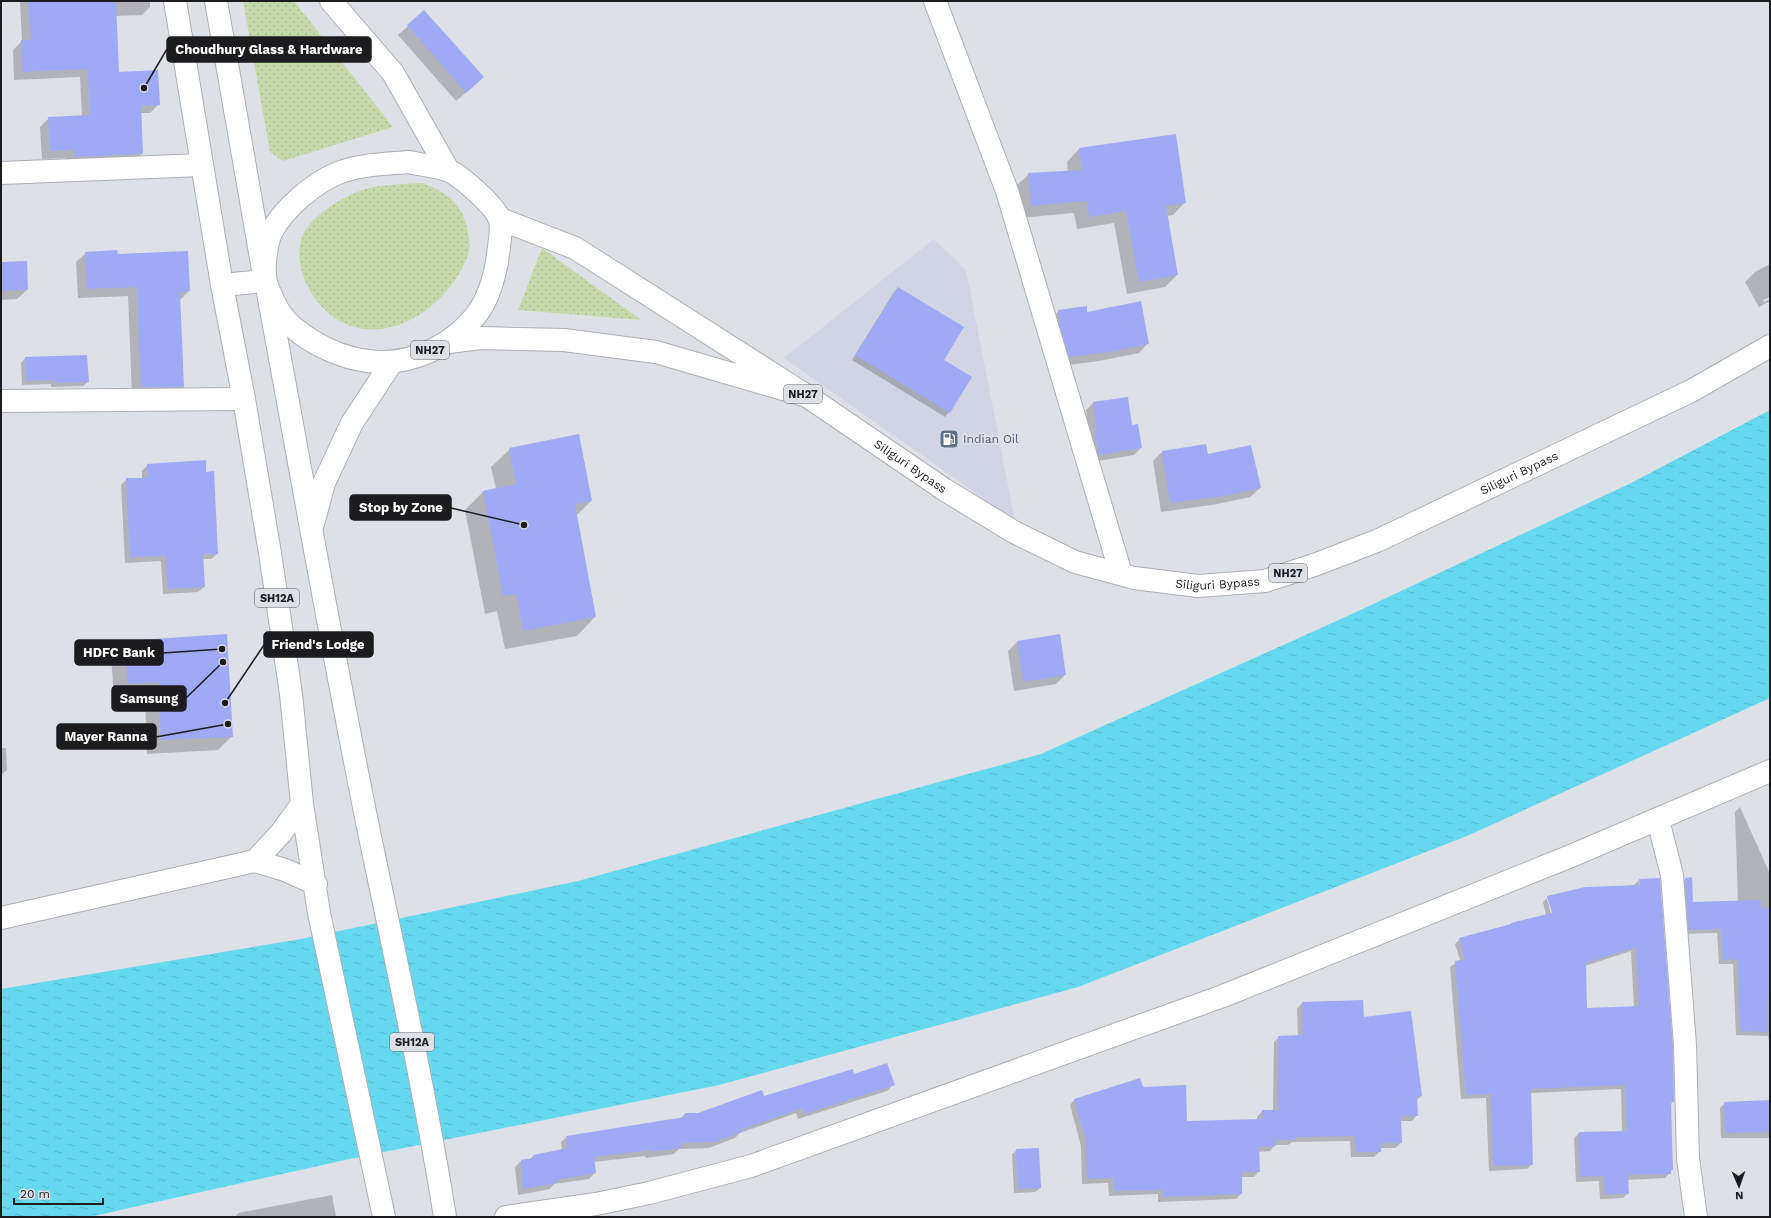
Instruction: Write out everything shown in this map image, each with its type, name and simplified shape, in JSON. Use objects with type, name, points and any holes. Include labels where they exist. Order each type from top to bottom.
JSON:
[{"type":"main road","points":[[175,1],[222,285],[265,281]]},
{"type":"main road","name":"NH27","points":[[216,1],[265,281],[276,308],[286,323],[305,337],[347,357],[369,361],[392,362],[412,358],[448,342],[481,338],[564,340],[656,352],[807,396]]},
{"type":"main road","name":"NH27","points":[[331,1],[393,73],[448,170],[480,194],[500,219],[575,248],[807,396]]},
{"type":"main road","points":[[935,1],[1007,191],[1121,574]]},
{"type":"main road","name":"NH27","points":[[265,281],[266,254],[272,232],[287,210],[308,190],[338,173],[372,164],[409,162],[448,170]]},
{"type":"main road","points":[[1,173],[202,165]]},
{"type":"main road","name":"NH27","points":[[448,342],[466,326],[480,310],[489,290],[500,246],[500,219]]},
{"type":"main road","name":"SH12A","points":[[265,281],[367,820],[384,899],[445,1217]]},
{"type":"main road","name":"SH12A","points":[[222,285],[244,399],[270,553],[291,694],[302,804],[316,884],[319,913],[384,1217]]},
{"type":"main road","name":"Siliguri Bypass","points":[[807,396],[945,490],[1014,532],[1075,562],[1134,578],[1198,586],[1264,581],[1317,564],[1379,540],[1691,391],[1770,346]]},
{"type":"main road","name":"SH12A","points":[[312,529],[324,483],[352,423],[392,362]]},
{"type":"main road","points":[[1,400],[244,399]]},
{"type":"main road","points":[[506,1217],[596,1204],[649,1193],[751,1166],[1222,996],[1564,859],[1770,771]]},
{"type":"main road","points":[[255,861],[281,832],[302,804]]},
{"type":"main road","points":[[1658,820],[1672,875],[1685,1046],[1688,1158],[1696,1217]]},
{"type":"main road","points":[[1,918],[255,861],[285,870],[316,884]]},
{"type":"shaded area","name":"Indian Oil","points":[[934,239],[966,270],[1015,521],[784,358]]},
{"type":"green space","points":[[243,1],[294,1],[393,127],[283,161],[270,152]]},
{"type":"green space","points":[[423,183],[441,191],[449,197],[456,204],[465,221],[470,243],[468,255],[458,276],[444,294],[426,310],[406,322],[385,328],[363,329],[342,322],[322,307],[309,289],[304,278],[299,256],[303,235],[309,225],[325,210],[357,192],[381,186]]},
{"type":"green space","points":[[542,248],[641,320],[518,310]]},
{"type":"water","points":[[1770,410],[1770,698],[1467,836],[1078,987],[719,1085],[354,1158],[89,1217],[1,1217],[1,989],[301,939],[578,881],[1041,754],[1352,614],[1631,483]]},
{"type":"building","points":[[28,1],[116,1],[119,72],[158,70],[160,105],[141,106],[143,154],[75,157],[74,150],[50,151],[48,117],[90,115],[88,69],[22,72],[21,40],[31,40]]},
{"type":"building","points":[[424,10],[484,77],[466,93],[407,25]]},
{"type":"building","points":[[1176,134],[1186,203],[1166,206],[1178,275],[1139,282],[1126,211],[1089,217],[1087,201],[1031,206],[1028,173],[1082,170],[1079,148]]},
{"type":"building","points":[[117,250],[118,254],[188,251],[190,291],[180,292],[184,387],[141,387],[137,287],[87,289],[85,252]]},
{"type":"building","points":[[27,261],[28,290],[1,291],[1,262]]},
{"type":"building","points":[[898,287],[964,327],[944,360],[972,377],[950,413],[855,355]]},
{"type":"building","points":[[1141,301],[1149,344],[1109,352],[1069,357],[1060,327],[1058,310],[1087,306],[1087,312]]},
{"type":"building","points":[[87,355],[89,382],[55,383],[55,380],[26,381],[25,357]]},
{"type":"building","points":[[1128,397],[1132,425],[1138,424],[1142,448],[1099,455],[1095,431],[1097,431],[1093,402]]},
{"type":"building","points":[[579,434],[592,501],[575,504],[596,617],[523,631],[516,594],[503,596],[483,491],[516,484],[509,448]]},
{"type":"building","points":[[1206,444],[1208,454],[1251,445],[1261,488],[1229,495],[1170,503],[1162,451]]},
{"type":"building","points":[[206,460],[206,472],[214,471],[218,554],[203,554],[205,587],[168,589],[166,556],[130,557],[126,478],[148,478],[147,464]]},
{"type":"building","points":[[227,634],[233,737],[161,740],[158,682],[128,684],[124,641]]},
{"type":"building","points":[[1060,634],[1066,675],[1023,682],[1017,641]]},
{"type":"building","points":[[1692,877],[1693,902],[1761,900],[1761,908],[1770,908],[1768,1032],[1740,1031],[1738,959],[1723,960],[1721,929],[1689,930],[1685,878]]},
{"type":"building","points":[[1660,878],[1673,1046],[1674,1102],[1671,1102],[1673,1170],[1671,1170],[1671,1174],[1628,1175],[1629,1194],[1605,1194],[1604,1176],[1580,1177],[1579,1132],[1627,1131],[1625,1085],[1531,1089],[1533,1165],[1493,1166],[1491,1094],[1466,1095],[1455,961],[1465,959],[1459,938],[1552,913],[1547,896],[1585,887],[1640,885],[1639,879]],"holes":[[[1636,947],[1639,1006],[1587,1008],[1586,963]]]},
{"type":"building","points":[[1363,1000],[1364,1017],[1411,1011],[1422,1096],[1417,1096],[1418,1116],[1401,1116],[1402,1143],[1381,1143],[1381,1152],[1356,1152],[1355,1136],[1295,1137],[1295,1140],[1276,1140],[1276,1146],[1259,1147],[1260,1172],[1242,1172],[1242,1194],[1163,1197],[1163,1190],[1114,1191],[1113,1178],[1087,1179],[1086,1140],[1074,1099],[1140,1078],[1143,1087],[1186,1085],[1187,1121],[1262,1119],[1262,1110],[1278,1110],[1278,1036],[1303,1035],[1302,1002]]},
{"type":"building","points":[[887,1063],[895,1085],[804,1114],[802,1108],[741,1130],[742,1132],[715,1142],[681,1143],[681,1148],[594,1157],[596,1173],[556,1180],[557,1183],[523,1189],[521,1160],[534,1158],[533,1155],[568,1148],[566,1136],[685,1117],[685,1113],[698,1113],[762,1090],[764,1096],[853,1069],[854,1074]]},
{"type":"building","points":[[1770,1100],[1770,1132],[1725,1133],[1724,1102]]},
{"type":"building","points":[[1039,1148],[1041,1188],[1018,1189],[1016,1149]]},
{"type":"place","name":"Choudhury Glass & Hardware","points":[[144,88]]},
{"type":"place","name":"Indian Oil","points":[[949,439]]},
{"type":"place","name":"Stop by Zone","points":[[524,525]]},
{"type":"place","name":"HDFC Bank","points":[[222,649]]},
{"type":"place","name":"Samsung","points":[[223,662]]},
{"type":"place","name":"Friend's Lodge","points":[[225,703]]},
{"type":"place","name":"Mayer Ranna","points":[[228,724]]}]
